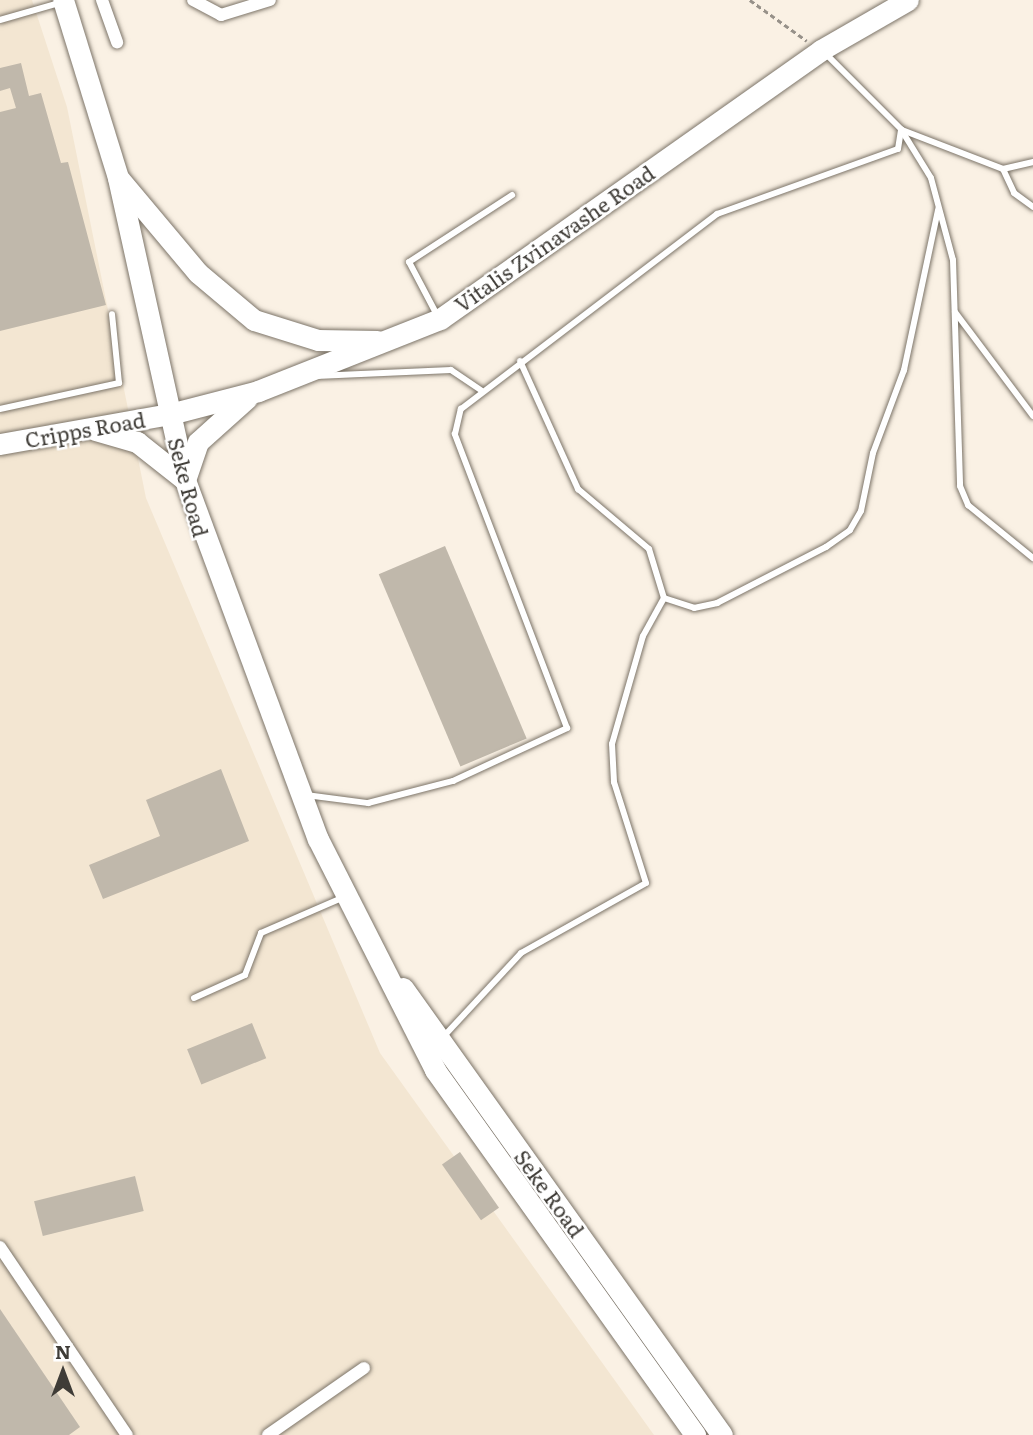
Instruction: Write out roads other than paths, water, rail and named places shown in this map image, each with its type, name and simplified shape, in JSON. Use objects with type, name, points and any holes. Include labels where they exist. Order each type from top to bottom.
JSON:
[{"type":"main road","name":"Vitalis Zvinavashe Road","points":[[170,414],[305,376],[440,319],[821,50],[908,0]]},
{"type":"main road","name":"Seke Road","points":[[63,1],[118,178],[185,480],[300,794],[347,895],[435,1070],[695,1435]]},
{"type":"main road","points":[[118,178],[198,273],[254,320],[318,340],[390,341]]},
{"type":"main road","points":[[90,428],[137,442],[185,480],[204,436],[258,391]]},
{"type":"main road","name":"Cripps Road","points":[[0,444],[170,414]]},
{"type":"main road","name":"Seke Road","points":[[376,953],[442,1037],[722,1435]]},
{"type":"street","points":[[102,0],[117,42]]},
{"type":"street","points":[[192,0],[221,15],[270,0]]},
{"type":"street","points":[[0,1247],[127,1435]]},
{"type":"street","points":[[268,1435],[364,1368]]},
{"type":"lane","points":[[0,20],[63,1]]},
{"type":"lane","points":[[821,50],[901,129],[931,178],[953,260],[960,486],[968,505],[1033,558]]},
{"type":"lane","points":[[901,129],[1003,169],[1033,162]]},
{"type":"lane","points":[[300,794],[368,803],[453,781],[567,728],[455,434],[461,409],[481,390],[717,214],[890,156],[901,129]]},
{"type":"lane","points":[[1003,169],[1014,193],[1033,207]]},
{"type":"lane","points":[[440,319],[409,262],[513,195]]},
{"type":"lane","points":[[664,598],[694,608],[716,603],[850,530],[904,370],[938,209]]},
{"type":"lane","points":[[954,310],[1033,416]]},
{"type":"lane","points":[[0,409],[119,383],[112,314]]},
{"type":"lane","points":[[442,1037],[521,953],[646,883],[614,782],[612,744],[643,636],[664,598],[649,549],[578,489],[520,361]]},
{"type":"lane","points":[[305,376],[451,370],[481,390]]},
{"type":"lane","points":[[194,998],[245,975],[261,933],[347,895]]}]
